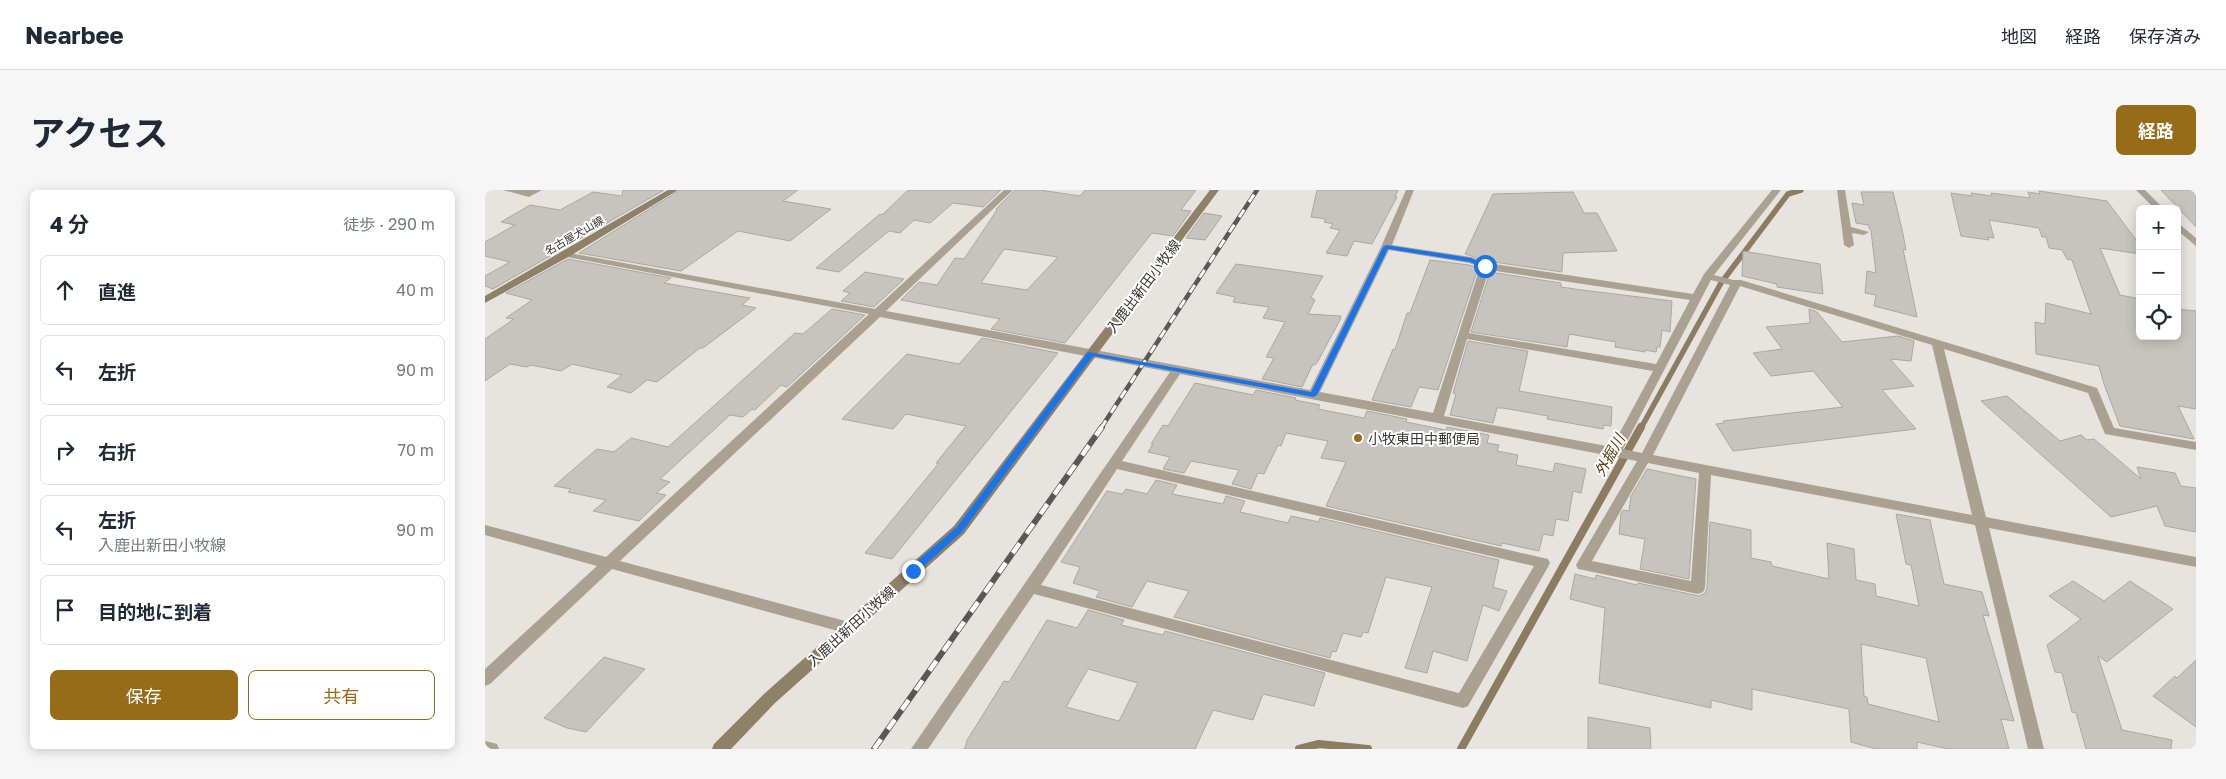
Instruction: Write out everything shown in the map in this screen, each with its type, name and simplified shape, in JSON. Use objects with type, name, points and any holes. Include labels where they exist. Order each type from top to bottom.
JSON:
[{"type":"main road","name":"名古屋犬山線","points":[[485,300],[675,190]]},
{"type":"main road","name":"入鹿出新田小牧線","points":[[720,749],[770,698],[959,530],[1215,190]]},
{"type":"street","points":[[507,190],[529,194],[538,190]]},
{"type":"street","points":[[485,679],[1009,190]]},
{"type":"street","points":[[1313,395],[1386,247],[1410,190]]},
{"type":"street","points":[[1615,453],[1657,368],[1707,276],[1777,190]]},
{"type":"street","points":[[1841,190],[1849,245]]},
{"type":"street","points":[[2140,190],[2156,205]]},
{"type":"street","points":[[1847,229],[1865,232]]},
{"type":"street","points":[[2181,229],[2196,244]]},
{"type":"street","points":[[1386,247],[1471,260],[1485,266],[1696,298]]},
{"type":"street","points":[[567,254],[2196,562]]},
{"type":"street","points":[[1437,418],[1485,266]]},
{"type":"street","points":[[1707,276],[1736,284],[1737,282],[2093,391],[2109,431],[2196,446]]},
{"type":"street","points":[[1705,470],[1698,588],[1583,565],[1645,458],[1736,284]]},
{"type":"street","points":[[1463,335],[1657,368]]},
{"type":"street","points":[[1937,342],[2036,749]]},
{"type":"street","points":[[919,749],[1031,588],[1177,370]]},
{"type":"street","points":[[1031,588],[1463,701],[1543,563],[1113,464]]},
{"type":"street","points":[[485,530],[849,628]]},
{"type":"street","points":[[485,748],[491,749]]},
{"type":"building","points":[[623,190],[664,190],[493,289],[485,286],[485,276],[510,262],[485,256],[485,242],[515,225],[501,222],[530,205],[560,210],[593,192],[622,196]]},
{"type":"building","points":[[680,190],[798,190],[783,201],[831,209],[790,241],[738,231],[681,271],[579,253]]},
{"type":"building","points":[[1001,190],[983,207],[953,203],[930,223],[914,220],[900,233],[889,231],[839,272],[816,268],[880,214],[882,215],[907,191]]},
{"type":"building","points":[[1015,190],[1040,190],[1080,196],[1085,190],[1196,190],[1181,210],[1191,211],[1173,236],[1152,233],[1065,343],[991,329],[1000,319],[901,300],[919,282],[937,285],[955,258],[964,259],[996,209]],"holes":[[[1005,249],[1058,257],[1027,290],[981,283]]]},
{"type":"building","points":[[1317,190],[1398,190],[1395,197],[1397,197],[1372,244],[1354,241],[1347,256],[1326,253],[1340,230],[1330,228],[1333,224],[1324,222],[1326,219],[1311,217]]},
{"type":"building","points":[[2161,190],[2196,190],[2196,227],[2181,211],[2181,205],[2175,205]]},
{"type":"building","points":[[2039,191],[2107,201],[2136,240],[2136,253],[2100,248],[2120,295],[2136,298],[2136,340],[2181,340],[2181,309],[2196,311],[2196,409],[2178,406],[2194,439],[2120,426],[2099,366],[2036,354],[2035,322],[2045,324],[2046,303],[2091,314],[2072,260],[2067,259],[2062,250],[2049,248],[2046,237],[2042,237],[2039,228],[1989,220],[1994,238],[1988,237],[1989,240],[1961,236],[1951,193],[1992,196],[1991,193],[2030,198],[2028,192],[2040,194]]},
{"type":"building","points":[[1573,192],[1584,213],[1597,213],[1617,251],[1563,253],[1562,272],[1487,261],[1465,254],[1493,194]]},
{"type":"building","points":[[1861,192],[1893,192],[1903,234],[1906,250],[1903,249],[1917,317],[1874,306],[1876,295],[1865,293],[1867,271],[1876,273],[1871,231],[1868,225],[1856,223],[1852,203],[1864,205]]},
{"type":"building","points":[[1204,213],[1222,216],[1205,240],[1186,238]]},
{"type":"building","points":[[1743,251],[1820,264],[1823,294],[1777,287],[1777,284],[1742,276]]},
{"type":"building","points":[[568,259],[671,278],[664,283],[750,298],[742,305],[756,308],[657,382],[647,380],[631,393],[607,387],[622,375],[572,364],[561,371],[531,365],[527,367],[510,364],[485,381],[485,339],[514,319],[506,318],[532,300],[506,293]]},
{"type":"building","points":[[1430,260],[1478,268],[1438,390],[1419,387],[1411,407],[1372,400],[1393,349],[1395,350],[1407,313],[1410,313]]},
{"type":"building","points":[[1236,264],[1323,276],[1311,297],[1315,300],[1308,314],[1341,316],[1318,361],[1315,365],[1313,364],[1302,387],[1262,379],[1274,358],[1266,357],[1285,322],[1263,318],[1269,307],[1233,302],[1235,297],[1216,293]]},
{"type":"building","points":[[865,272],[904,279],[874,307],[841,301],[850,293],[843,291]]},
{"type":"building","points":[[1490,272],[1561,283],[1561,287],[1672,301],[1670,332],[1662,330],[1660,347],[1657,347],[1656,352],[1645,350],[1645,352],[1615,347],[1616,342],[1569,334],[1567,347],[1471,332]]},
{"type":"building","points":[[832,309],[865,315],[787,387],[781,385],[755,410],[752,409],[743,417],[730,415],[660,479],[670,482],[656,493],[666,495],[639,521],[593,511],[606,500],[568,492],[571,489],[554,486],[597,449],[614,452],[631,438],[668,447],[795,333],[803,334]]},
{"type":"building","points":[[1809,309],[1817,312],[1842,342],[1898,336],[1914,341],[1911,361],[1890,359],[1914,386],[1882,390],[1916,429],[1733,451],[1716,424],[1724,423],[1723,421],[1843,407],[1813,371],[1771,376],[1753,353],[1782,349],[1766,327],[1810,323]]},
{"type":"building","points":[[982,338],[1058,353],[892,559],[865,553],[939,463],[936,463],[966,426],[906,414],[893,429],[842,419],[907,354],[959,364]]},
{"type":"building","points":[[1468,341],[1528,351],[1519,391],[1612,407],[1611,426],[1604,425],[1603,429],[1547,419],[1548,416],[1503,408],[1497,408],[1493,423],[1450,415],[1456,394],[1453,393]]},
{"type":"building","points":[[1195,383],[1253,395],[1256,390],[1296,398],[1295,400],[1320,405],[1318,409],[1364,418],[1367,411],[1407,419],[1406,422],[1446,430],[1447,427],[1489,435],[1487,443],[1499,445],[1497,451],[1518,455],[1516,465],[1553,472],[1555,463],[1586,469],[1581,493],[1573,491],[1568,521],[1556,519],[1553,536],[1543,534],[1539,551],[1502,543],[1501,546],[1326,506],[1346,462],[1321,458],[1328,441],[1286,433],[1281,446],[1278,445],[1264,474],[1258,473],[1251,489],[1232,484],[1239,470],[1191,461],[1184,473],[1163,469],[1170,457],[1148,452],[1163,425],[1168,426]]},
{"type":"building","points":[[2007,396],[2060,441],[2081,435],[2087,440],[2094,439],[2141,479],[2137,467],[2175,473],[2181,486],[2196,488],[2196,532],[2165,526],[2157,506],[2111,517],[1981,401]]},
{"type":"building","points":[[1647,469],[1696,479],[1689,579],[1640,569],[1645,539],[1619,534],[1621,513],[1623,510],[1629,511],[1631,496]]},
{"type":"building","points":[[1156,480],[1177,485],[1172,494],[1223,504],[1226,496],[1245,501],[1240,512],[1288,523],[1291,516],[1319,522],[1320,518],[1499,560],[1493,587],[1507,591],[1499,611],[1483,605],[1467,661],[1433,651],[1427,673],[1405,668],[1432,587],[1386,577],[1368,633],[1363,632],[1361,637],[1343,633],[1336,652],[1332,651],[1330,658],[1174,617],[1189,591],[1147,581],[1132,607],[1096,597],[1100,591],[1073,583],[1080,567],[1061,562],[1107,491],[1122,494],[1126,489],[1147,494]]},
{"type":"building","points":[[1896,514],[1930,520],[1944,584],[1982,592],[1989,616],[1983,615],[2014,721],[2001,719],[2009,749],[1948,749],[1917,742],[1917,749],[1876,749],[1851,742],[1849,709],[1752,689],[1752,710],[1711,700],[1711,708],[1599,683],[1605,608],[1570,599],[1575,574],[1595,579],[1596,575],[1637,585],[1638,583],[1699,596],[1705,593],[1707,588],[1710,522],[1751,530],[1751,558],[1771,562],[1772,566],[1829,579],[1827,543],[1854,549],[1856,580],[1875,584],[1876,596],[1919,606],[1911,565],[1906,564]],"holes":[[[1861,644],[1926,658],[1939,722],[1868,704],[1867,697],[1864,696]]]},
{"type":"building","points":[[2073,581],[2104,601],[2130,581],[2173,609],[2107,662],[2098,656],[2122,730],[2172,740],[2171,749],[2086,749],[2076,713],[2072,712],[2062,673],[2055,672],[2047,645],[2081,619],[2049,596]]},
{"type":"building","points":[[1088,610],[1124,620],[1121,625],[1163,635],[1165,631],[1325,673],[1314,706],[1263,694],[1253,720],[1213,710],[1195,749],[964,749],[966,742],[1004,681],[1009,682],[1047,620],[1077,628]],"holes":[[[1088,669],[1138,683],[1119,721],[1066,707]]]},
{"type":"building","points":[[604,657],[645,669],[586,732],[567,728],[544,718]]},
{"type":"building","points":[[2196,660],[2196,727],[2153,696],[2175,676],[2177,678]]},
{"type":"building","points":[[1588,717],[1650,728],[1651,749],[1588,749]]},
{"type":"waterway","name":"外掘川","points":[[1641,428],[1721,283],[1788,194],[1801,190]]},
{"type":"waterway","name":"外掘川","points":[[1461,749],[1641,427]]},
{"type":"waterway","points":[[1299,749],[1319,744],[1368,749]]},
{"type":"railway","points":[[1101,428],[1257,190]]},
{"type":"railway","points":[[874,749],[1102,427]]},
{"type":"place","name":"小牧東田中郵便局","points":[[1358,438]]},
{"type":"route","points":[[913,571],[959,530],[1091,354],[1313,395],[1386,247],[1471,260],[1485,266]]}]
